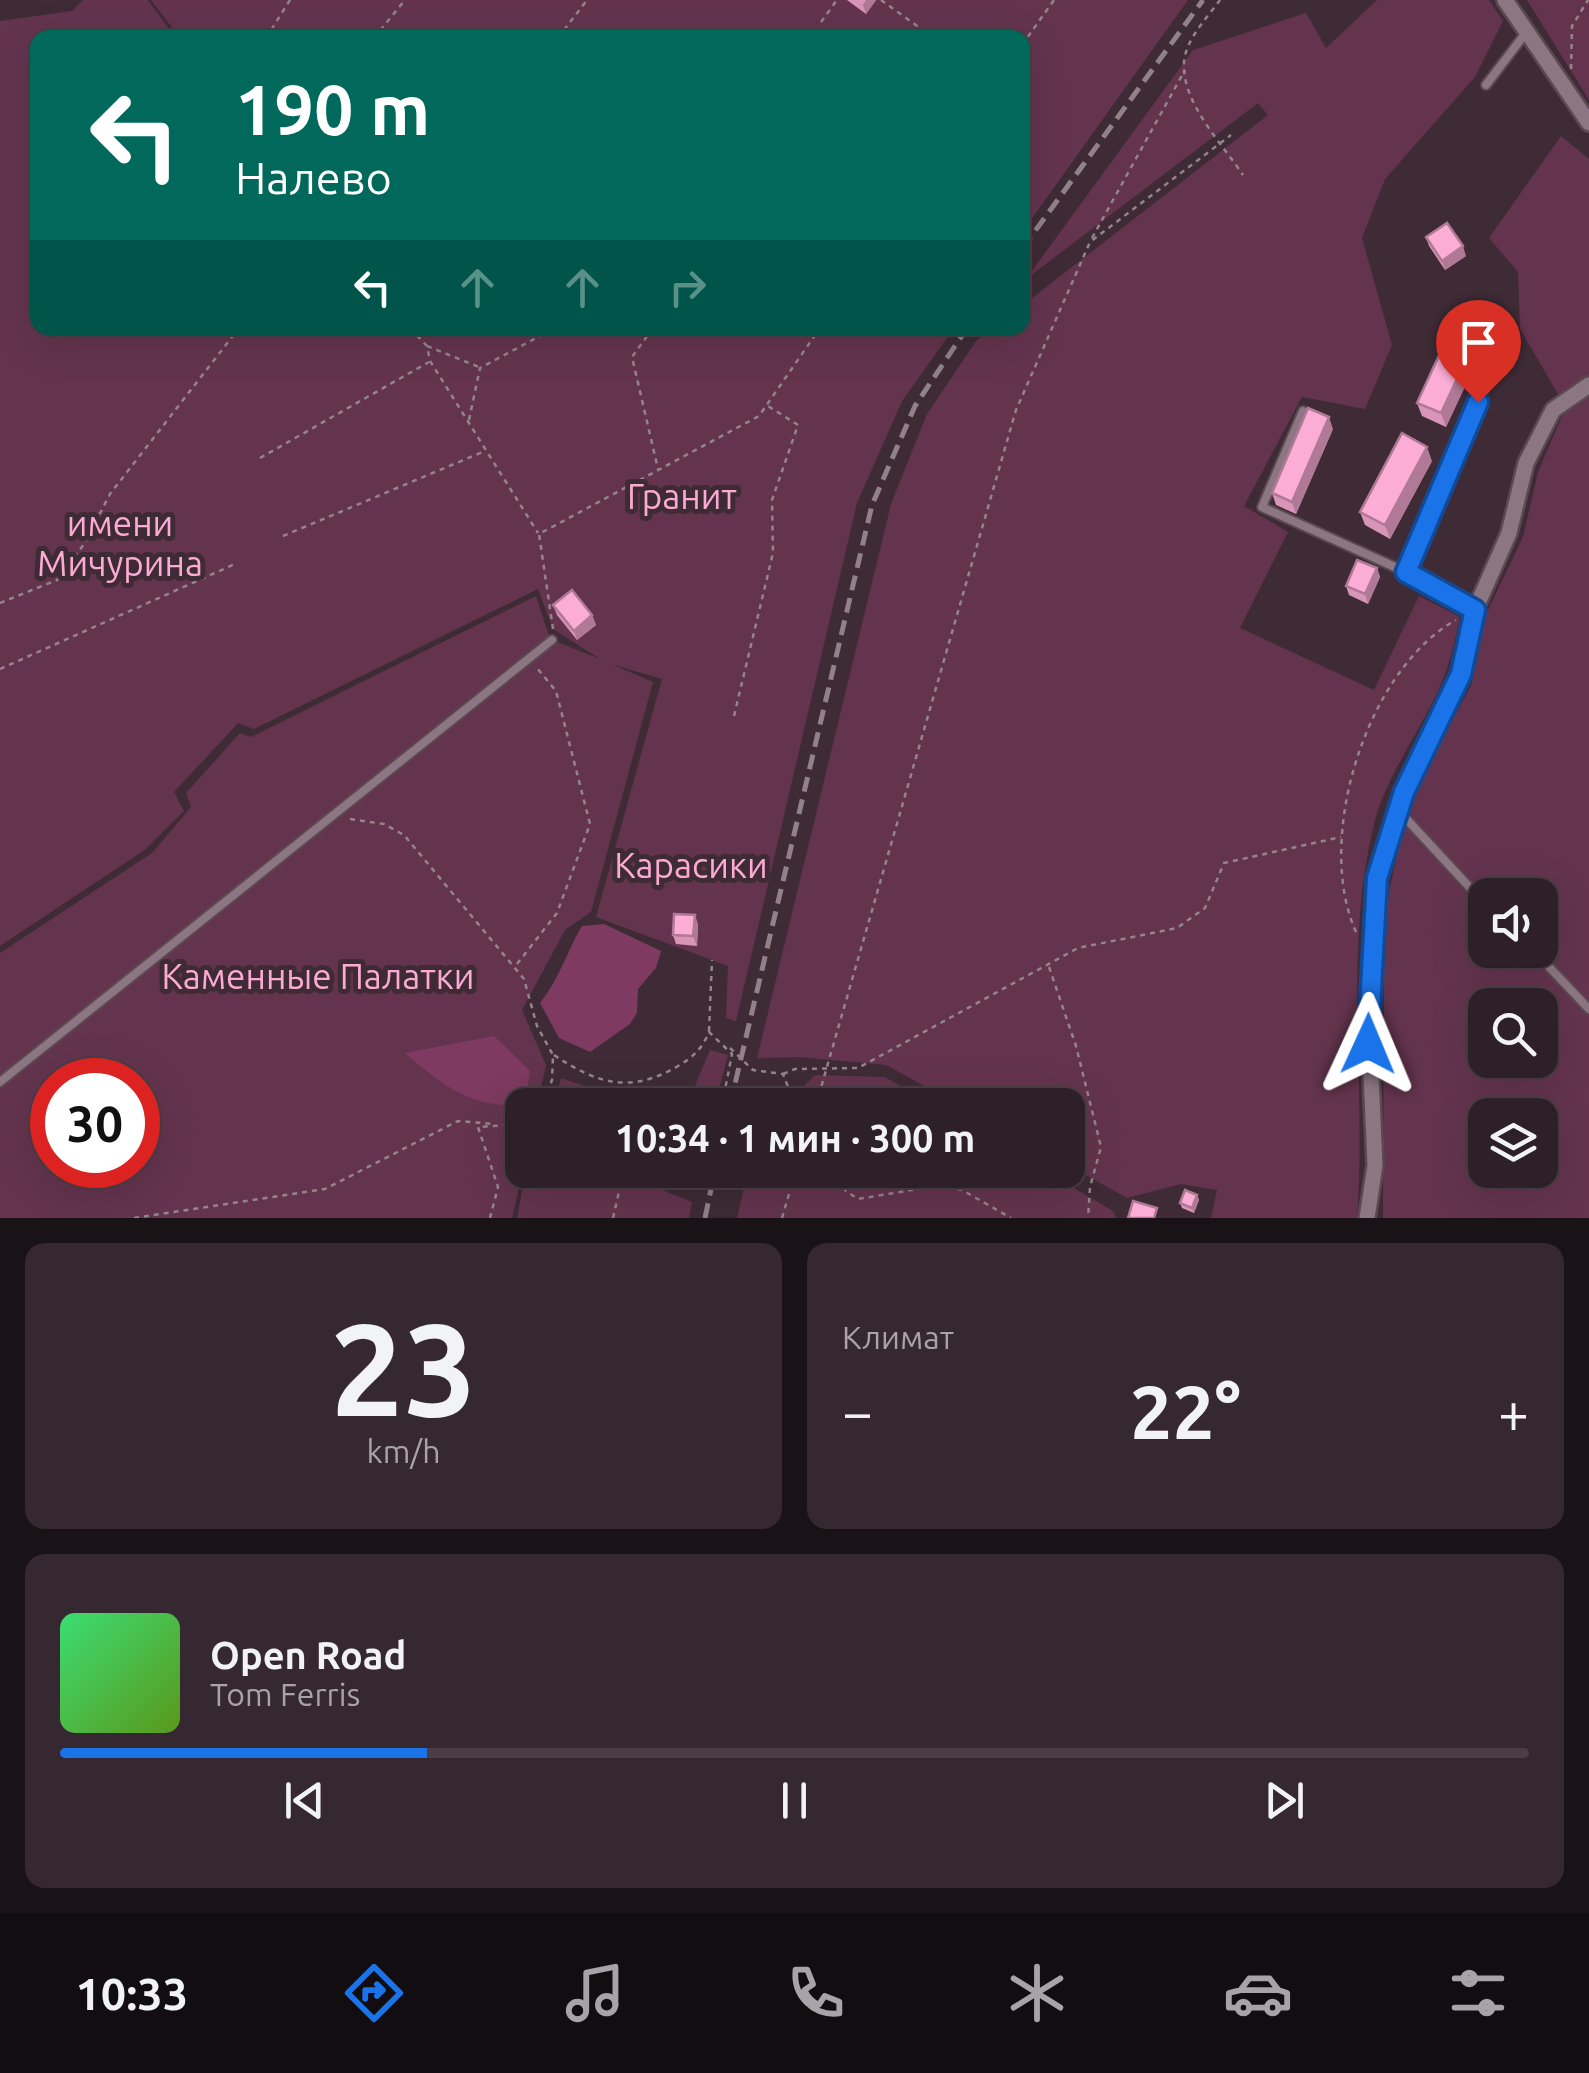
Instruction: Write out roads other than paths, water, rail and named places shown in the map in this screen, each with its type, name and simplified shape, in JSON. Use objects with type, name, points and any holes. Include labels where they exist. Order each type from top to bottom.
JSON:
[{"type":"street","points":[[1505,0],[1589,123]]},
{"type":"street","points":[[1366,1218],[1375,1165],[1368,1044],[1377,878],[1404,792],[1461,674],[1475,610],[1509,533],[1526,463],[1553,410],[1589,384]]},
{"type":"lane","points":[[1486,85],[1526,34]]},
{"type":"lane","points":[[1406,572],[1492,370]]},
{"type":"lane","points":[[1304,411],[1262,507],[1406,572],[1475,610]]},
{"type":"lane","points":[[0,1082],[552,640]]},
{"type":"lane","points":[[1400,811],[1468,885]]},
{"type":"lane","points":[[1550,968],[1589,1008]]},
{"type":"railway","points":[[1030,238],[1203,0]]},
{"type":"railway","points":[[734,1088],[872,505],[915,406],[962,335]]},
{"type":"railway","points":[[705,1218],[711,1188]]},
{"type":"park label","name":"Гранит","points":[[682,497]]},
{"type":"park label","name":"имени Мичурина","points":[[120,544]]},
{"type":"park label","name":"Карасики","points":[[691,866]]},
{"type":"park label","name":"Каменные Палатки","points":[[318,977]]}]
